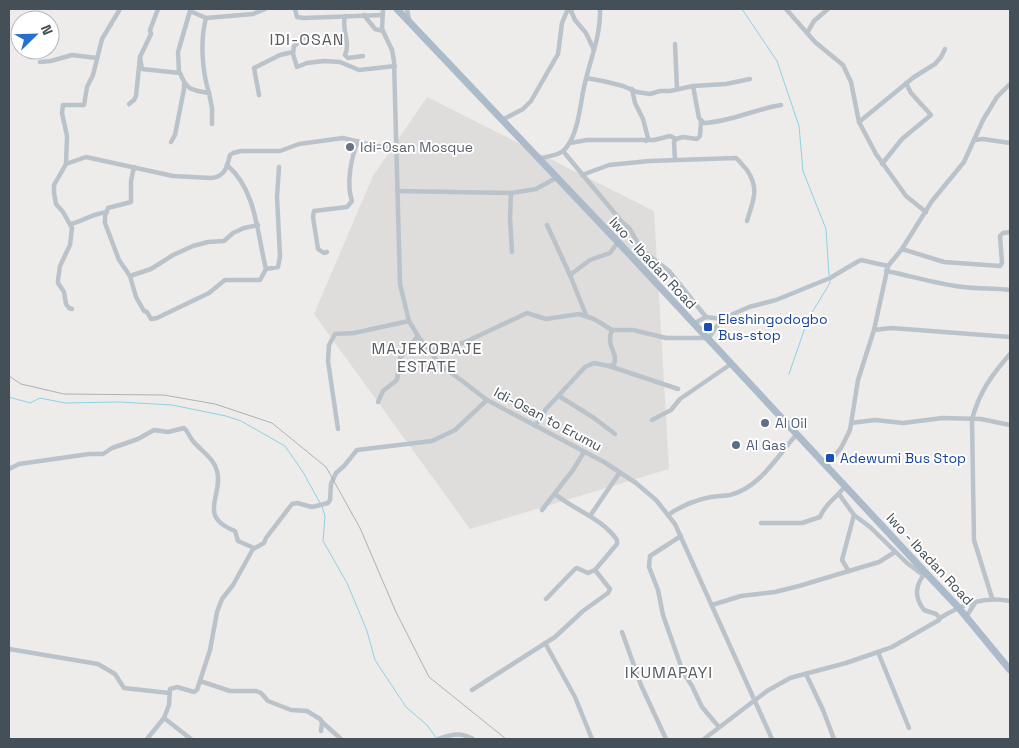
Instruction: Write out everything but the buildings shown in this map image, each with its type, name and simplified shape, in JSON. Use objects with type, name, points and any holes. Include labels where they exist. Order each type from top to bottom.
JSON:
[{"type":"main road","name":"Iwo - Ibadan Road","points":[[397,9],[618,242],[924,573],[958,607],[1010,670]]},
{"type":"street","points":[[72,310],[66,304],[64,292],[58,283],[60,266],[70,245],[71,224],[56,204],[54,193],[54,185],[66,164],[67,158],[67,136],[62,114],[63,105],[84,105],[87,87],[93,75],[102,39],[120,9]]},
{"type":"street","points":[[129,104],[136,96],[140,57],[151,34],[150,30],[158,9]]},
{"type":"street","points":[[171,142],[175,134],[180,102],[184,90],[184,84],[179,73],[178,52],[190,11],[206,18],[253,14],[265,9]]},
{"type":"street","points":[[295,9],[296,16],[299,18],[383,15]]},
{"type":"street","name":"Idi-Osan to Erumu","points":[[382,9],[383,31],[392,50],[394,66],[400,284],[409,320],[418,336],[441,366],[487,400],[620,472],[656,500],[675,524],[681,536],[772,739]]},
{"type":"street","points":[[407,9],[409,22]]},
{"type":"street","points":[[561,9],[570,9]]},
{"type":"street","points":[[570,9],[586,33],[594,50]]},
{"type":"street","points":[[502,120],[523,110],[531,101],[558,54],[562,23],[570,9]]},
{"type":"street","points":[[538,159],[563,152],[570,143],[600,27],[600,9]]},
{"type":"street","points":[[786,9],[815,42],[839,61],[847,72],[855,94],[859,122],[882,164],[906,196],[926,212]]},
{"type":"street","points":[[807,33],[814,21],[828,9]]},
{"type":"street","points":[[364,15],[375,29],[383,31]]},
{"type":"street","points":[[345,16],[343,24],[348,48],[345,55],[348,58],[363,56]]},
{"type":"street","points":[[206,18],[203,48],[205,76],[212,108],[212,124]]},
{"type":"street","points":[[304,38],[294,46],[293,52],[297,67],[307,63],[324,61],[340,62],[359,70],[394,66]]},
{"type":"street","points":[[675,44],[677,89]]},
{"type":"street","points":[[859,122],[906,83],[939,60],[944,49]]},
{"type":"street","points":[[259,95],[254,68],[280,55],[293,52]]},
{"type":"street","points":[[40,62],[72,55],[97,58]]},
{"type":"street","points":[[140,57],[142,69],[179,73]]},
{"type":"street","points":[[586,78],[650,94],[693,86],[726,84],[750,79]]},
{"type":"street","points":[[882,164],[902,139],[931,115],[911,93],[906,83]]},
{"type":"street","points":[[184,84],[194,91],[209,93]]},
{"type":"street","points":[[826,466],[844,443],[850,430],[858,380],[874,330],[887,268],[902,249],[939,191],[964,162],[997,97],[1010,84]]},
{"type":"street","points":[[693,86],[698,118],[708,123],[781,105]]},
{"type":"street","points":[[632,90],[635,103],[647,132],[648,138],[646,140]]},
{"type":"street","points":[[570,143],[587,140],[646,140],[670,136],[676,139],[684,137],[699,138],[702,121]]},
{"type":"street","points":[[66,164],[86,157],[173,176],[211,178],[221,176],[224,173],[230,155],[237,151],[280,151],[299,144],[343,138],[380,147],[396,147]]},
{"type":"street","points":[[674,160],[674,142],[676,139]]},
{"type":"street","points":[[974,140],[983,139],[1010,143]]},
{"type":"street","points":[[327,252],[324,253],[318,249],[313,216],[314,210],[348,207],[350,205],[352,201],[349,194],[353,156],[358,141]]},
{"type":"street","points":[[563,152],[629,228],[642,250],[669,270],[706,316],[722,319]]},
{"type":"street","points":[[67,158],[73,160]]},
{"type":"street","points":[[582,175],[609,165],[674,160],[738,159],[756,187],[747,221]]},
{"type":"street","points":[[134,166],[131,181],[131,202],[108,208],[105,223],[119,260],[130,276],[136,297],[152,320],[208,293],[225,280],[260,280],[266,269],[256,215],[241,182],[233,169],[227,165]]},
{"type":"street","points":[[266,269],[278,267],[280,256],[277,197],[279,167]]},
{"type":"street","points":[[396,191],[511,193],[536,189],[556,178]]},
{"type":"street","points":[[511,193],[512,252]]},
{"type":"street","points":[[71,224],[84,220],[92,214],[107,212]]},
{"type":"street","points":[[130,276],[151,269],[173,255],[193,246],[208,242],[224,241],[244,228],[258,225]]},
{"type":"street","points":[[548,225],[586,315]]},
{"type":"street","points":[[902,249],[944,262],[1000,266],[1003,259],[1000,236],[1003,233],[1010,232]]},
{"type":"street","points":[[570,275],[590,260],[610,253],[618,242]]},
{"type":"street","points":[[428,350],[463,343],[527,313],[546,319],[579,314],[586,315],[612,330],[634,330],[666,338],[707,338],[722,319],[749,307],[776,300],[830,278],[861,260],[938,283],[1010,290]]},
{"type":"street","points":[[693,324],[706,316]]},
{"type":"street","points":[[338,429],[328,361],[329,345],[335,334],[354,333],[409,320]]},
{"type":"street","points":[[874,330],[891,328],[1010,337]]},
{"type":"street","points":[[609,366],[614,364],[616,360],[609,343],[612,330]]},
{"type":"street","points":[[378,402],[383,391],[397,380],[400,358],[418,336]]},
{"type":"street","points":[[992,598],[974,540],[972,419],[976,404],[986,383],[1010,354]]},
{"type":"street","points":[[535,426],[546,409],[570,382],[591,364],[597,363],[609,366],[678,389]]},
{"type":"street","points":[[652,420],[671,410],[680,399],[731,364]]},
{"type":"street","points":[[559,396],[615,434]]},
{"type":"street","points":[[147,739],[164,718],[169,705],[169,693],[173,687],[189,692],[196,691],[210,650],[217,612],[222,599],[232,586],[254,548],[264,543],[292,504],[297,503],[312,507],[328,503],[330,500],[331,484],[336,472],[344,466],[357,450],[432,442],[455,430],[487,400]]},
{"type":"street","points":[[851,423],[867,420],[903,423],[943,418],[981,419],[1010,425]]},
{"type":"street","points":[[9,469],[19,464],[89,454],[103,454],[112,448],[138,439],[154,430],[168,432],[186,429],[191,439],[214,463],[217,471],[219,480],[212,507],[218,519],[227,528],[235,531],[238,541],[254,548]]},
{"type":"street","points":[[668,515],[698,500],[730,495],[754,482],[766,473],[796,434]]},
{"type":"street","points":[[542,510],[580,461],[584,452]]},
{"type":"street","points":[[590,516],[620,472]]},
{"type":"street","points":[[761,523],[802,523],[820,517],[825,506],[839,494],[844,486]]},
{"type":"street","points":[[546,599],[575,569],[577,568],[588,574],[595,570],[617,544],[617,540],[610,532],[590,516],[566,503],[555,494]]},
{"type":"street","points":[[839,494],[854,515],[870,526],[895,552],[924,573],[916,590],[917,597],[924,610],[936,614],[940,618]]},
{"type":"street","points":[[848,570],[842,560],[854,515]]},
{"type":"street","points":[[681,536],[650,556],[649,566],[658,590],[663,615],[684,672],[702,707],[719,727]]},
{"type":"street","points":[[712,604],[741,596],[775,592],[799,586],[879,562],[895,552]]},
{"type":"street","points":[[472,690],[545,644],[561,632],[582,611],[610,591],[607,584],[595,570]]},
{"type":"street","points":[[704,739],[767,691],[790,678],[878,652],[934,624],[958,607],[992,598],[1010,601]]},
{"type":"street","points":[[966,617],[975,602]]},
{"type":"street","points":[[622,632],[641,684],[666,739]]},
{"type":"street","points":[[545,644],[575,697],[592,739]]},
{"type":"street","points":[[9,649],[98,664],[114,674],[124,688],[169,693]]},
{"type":"street","points":[[878,652],[909,728]]},
{"type":"street","points":[[806,674],[834,739]]},
{"type":"street","points":[[200,681],[230,691],[256,691],[268,700],[291,710],[307,711],[317,716],[341,739]]},
{"type":"street","points":[[164,718],[191,739]]},
{"type":"street","points":[[322,722],[322,731]]},
{"type":"street","points":[[712,733],[716,738]]},
{"type":"street","points":[[438,739],[451,734],[465,734],[474,739]]},
{"type":"shaded area","points":[[427,97],[654,211],[669,469],[470,529],[314,314],[373,176]]},
{"type":"waterway","points":[[742,9],[777,61],[799,126],[803,171],[826,229],[829,275]]},
{"type":"waterway","points":[[789,374],[808,319],[830,283],[830,279]]},
{"type":"waterway","points":[[9,397],[30,403],[40,398],[65,403],[119,402],[172,405],[241,421],[285,446],[303,472],[320,503]]},
{"type":"waterway","points":[[322,507],[325,516],[323,541],[347,583],[367,631],[375,660],[406,707],[427,725],[437,739]]},
{"type":"railway","points":[[9,376],[21,384],[64,394],[164,395],[215,404],[272,423],[326,467],[360,528],[396,612],[429,677],[506,739]]},
{"type":"place","name":"Idi-Osan Mosque","points":[[350,147]]},
{"type":"place","name":"Eleshingodogbo Bus-stop","points":[[708,327]]},
{"type":"place","name":"Al Oil","points":[[765,423]]},
{"type":"place","name":"Al Gas","points":[[736,445]]},
{"type":"place","name":"Adewumi Bus Stop","points":[[830,458]]},
{"type":"district","name":"IDI-OSAN","points":[[307,39]]},
{"type":"district","name":"MAJEKOBAJE ESTATE","points":[[427,357]]},
{"type":"district","name":"IKUMAPAYI","points":[[669,672]]}]
